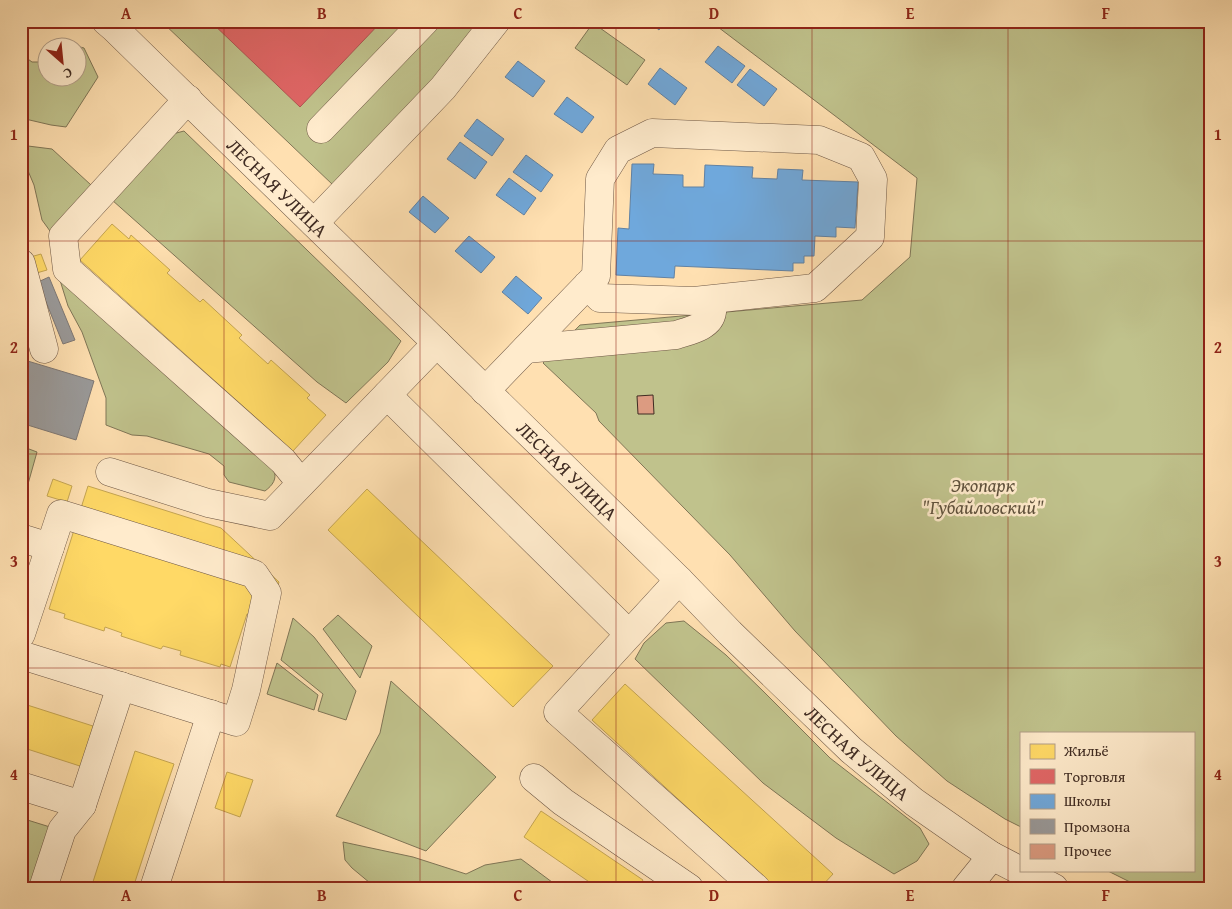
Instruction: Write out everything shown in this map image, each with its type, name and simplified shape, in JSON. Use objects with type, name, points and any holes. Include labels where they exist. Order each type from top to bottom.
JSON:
[{"type":"street","name":"ЛЕСНАЯ УЛИЦА","points":[[106,21],[314,222],[851,750],[914,802],[992,856],[1020,870]]},
{"type":"street","points":[[322,129],[425,21]]},
{"type":"street","points":[[314,222],[443,88],[496,21]]},
{"type":"street","points":[[188,100],[63,236],[66,269],[283,461],[301,483]]},
{"type":"street","points":[[486,391],[596,276],[600,180],[618,150],[652,133],[819,140],[861,157],[873,179],[870,237],[815,288],[694,302],[600,298],[587,286]]},
{"type":"street","points":[[21,264],[44,349]]},
{"type":"street","points":[[526,349],[676,335],[699,328],[708,320],[712,312],[711,300]]},
{"type":"street","points":[[110,472],[208,503],[270,516],[437,344]]},
{"type":"street","points":[[386,395],[629,634]]},
{"type":"street","points":[[21,634],[61,514],[254,574],[267,593],[246,690],[236,722],[21,655]]},
{"type":"street","points":[[21,538],[50,547]]},
{"type":"street","points":[[679,580],[558,712],[756,888]]},
{"type":"street","points":[[43,888],[62,830],[82,805],[121,686]]},
{"type":"street","points":[[154,888],[211,714]]},
{"type":"street","points":[[534,778],[563,802],[688,888]]},
{"type":"street","points":[[21,786],[82,805]]},
{"type":"street","points":[[966,888],[992,856]]},
{"type":"street","name":"ЛЕСНАЯ УЛИЦА","points":[[1023,872],[1054,888]]},
{"type":"green space","points":[[161,21],[480,21],[433,81],[333,185]]},
{"type":"green space","name":"Экопарк \"Губайловский\"","points":[[710,21],[1211,21],[1211,888],[1142,888],[1110,872],[1194,872],[1194,732],[1020,732],[1020,826],[1005,819],[947,781],[896,736],[795,631],[730,555],[599,421],[596,413],[543,363],[580,325],[862,300],[910,257],[917,178]]},
{"type":"green space","points":[[593,23],[645,60],[627,85],[575,48]]},
{"type":"green space","points":[[21,54],[32,62],[38,62],[38,88],[88,88],[88,56],[98,77],[66,127],[21,118]]},
{"type":"green space","points":[[184,131],[401,341],[388,362],[346,403],[317,382],[112,200],[161,137]]},
{"type":"green space","points":[[28,146],[52,149],[91,185],[50,231],[42,220],[34,185],[23,159]]},
{"type":"green space","points":[[59,277],[274,470],[274,482],[265,491],[229,482],[224,475],[224,466],[209,454],[147,436],[132,435],[106,425],[106,398],[82,332],[68,306]]},
{"type":"green space","points":[[21,446],[37,452],[21,509]]},
{"type":"green space","points":[[338,615],[372,646],[360,678],[323,629]]},
{"type":"green space","points":[[293,618],[314,637],[356,691],[346,720],[318,711],[323,694],[281,660]]},
{"type":"green space","points":[[684,621],[726,655],[830,758],[920,828],[929,844],[917,861],[894,874],[836,838],[763,783],[635,659],[644,643],[666,623]]},
{"type":"green space","points":[[277,663],[318,695],[314,710],[267,694]]},
{"type":"green space","points":[[391,681],[496,777],[426,851],[336,816],[380,733]]},
{"type":"green space","points":[[21,818],[50,827],[31,888],[21,888]]},
{"type":"green space","points":[[343,842],[413,857],[466,874],[485,865],[521,859],[560,888],[423,888],[397,882],[370,883],[345,860]]},
{"type":"building: Жильё","points":[[112,224],[129,239],[131,235],[170,270],[167,273],[200,302],[203,299],[242,335],[239,338],[268,364],[271,360],[310,395],[307,398],[326,415],[293,451],[80,260]]},
{"type":"building: Жильё","points":[[41,254],[47,270],[33,274],[27,258]]},
{"type":"building: Жильё","points":[[53,479],[72,486],[67,502],[47,496]]},
{"type":"building: Жильё","points":[[88,486],[221,528],[279,582],[267,619],[247,614],[230,667],[221,664],[220,667],[180,655],[181,651],[163,646],[161,649],[121,636],[122,633],[105,627],[104,631],[64,618],[65,614],[49,609]]},
{"type":"building: Жильё","points":[[367,489],[553,666],[513,707],[328,530]]},
{"type":"building: Жильё","points":[[625,684],[833,874],[820,888],[775,888],[592,720]]},
{"type":"building: Жильё","points":[[21,703],[96,727],[83,767],[21,747]]},
{"type":"building: Жильё","points":[[135,751],[174,764],[133,888],[91,888]]},
{"type":"building: Жильё","points":[[227,772],[253,780],[240,817],[215,808]]},
{"type":"building: Жильё","points":[[541,811],[643,880],[638,888],[598,888],[524,837]]},
{"type":"building: Торговля","points":[[210,21],[382,21],[300,107]]},
{"type":"building: Школы","points":[[648,21],[665,21],[659,30]]},
{"type":"building: Школы","points":[[718,46],[745,66],[732,83],[705,62]]},
{"type":"building: Школы","points":[[518,61],[545,81],[533,97],[505,77]]},
{"type":"building: Школы","points":[[660,68],[687,88],[675,105],[648,84]]},
{"type":"building: Школы","points":[[750,69],[777,89],[764,106],[737,85]]},
{"type":"building: Школы","points":[[567,97],[594,117],[582,133],[554,114]]},
{"type":"building: Школы","points":[[477,119],[504,139],[492,156],[464,136]]},
{"type":"building: Школы","points":[[460,142],[487,162],[475,179],[447,159]]},
{"type":"building: Школы","points":[[526,155],[553,175],[541,192],[513,172]]},
{"type":"building: Школы","points":[[632,164],[654,164],[653,174],[683,175],[683,187],[704,187],[705,165],[753,167],[752,178],[777,179],[778,169],[803,170],[802,180],[858,182],[855,228],[836,227],[836,237],[815,236],[814,256],[804,256],[804,263],[793,263],[793,271],[675,266],[674,278],[616,275],[618,228],[629,229]]},
{"type":"building: Школы","points":[[509,178],[536,198],[524,215],[496,195]]},
{"type":"building: Школы","points":[[423,196],[449,218],[435,233],[409,212]]},
{"type":"building: Школы","points":[[469,236],[495,257],[481,273],[455,251]]},
{"type":"building: Школы","points":[[516,276],[542,298],[528,314],[502,292]]},
{"type":"building: Промзона","points":[[49,277],[75,340],[63,344],[38,282]]},
{"type":"building: Промзона","points":[[21,359],[94,381],[76,440],[21,423]]},
{"type":"building: Прочее","points":[[653,395],[654,414],[638,414],[637,396]]}]
